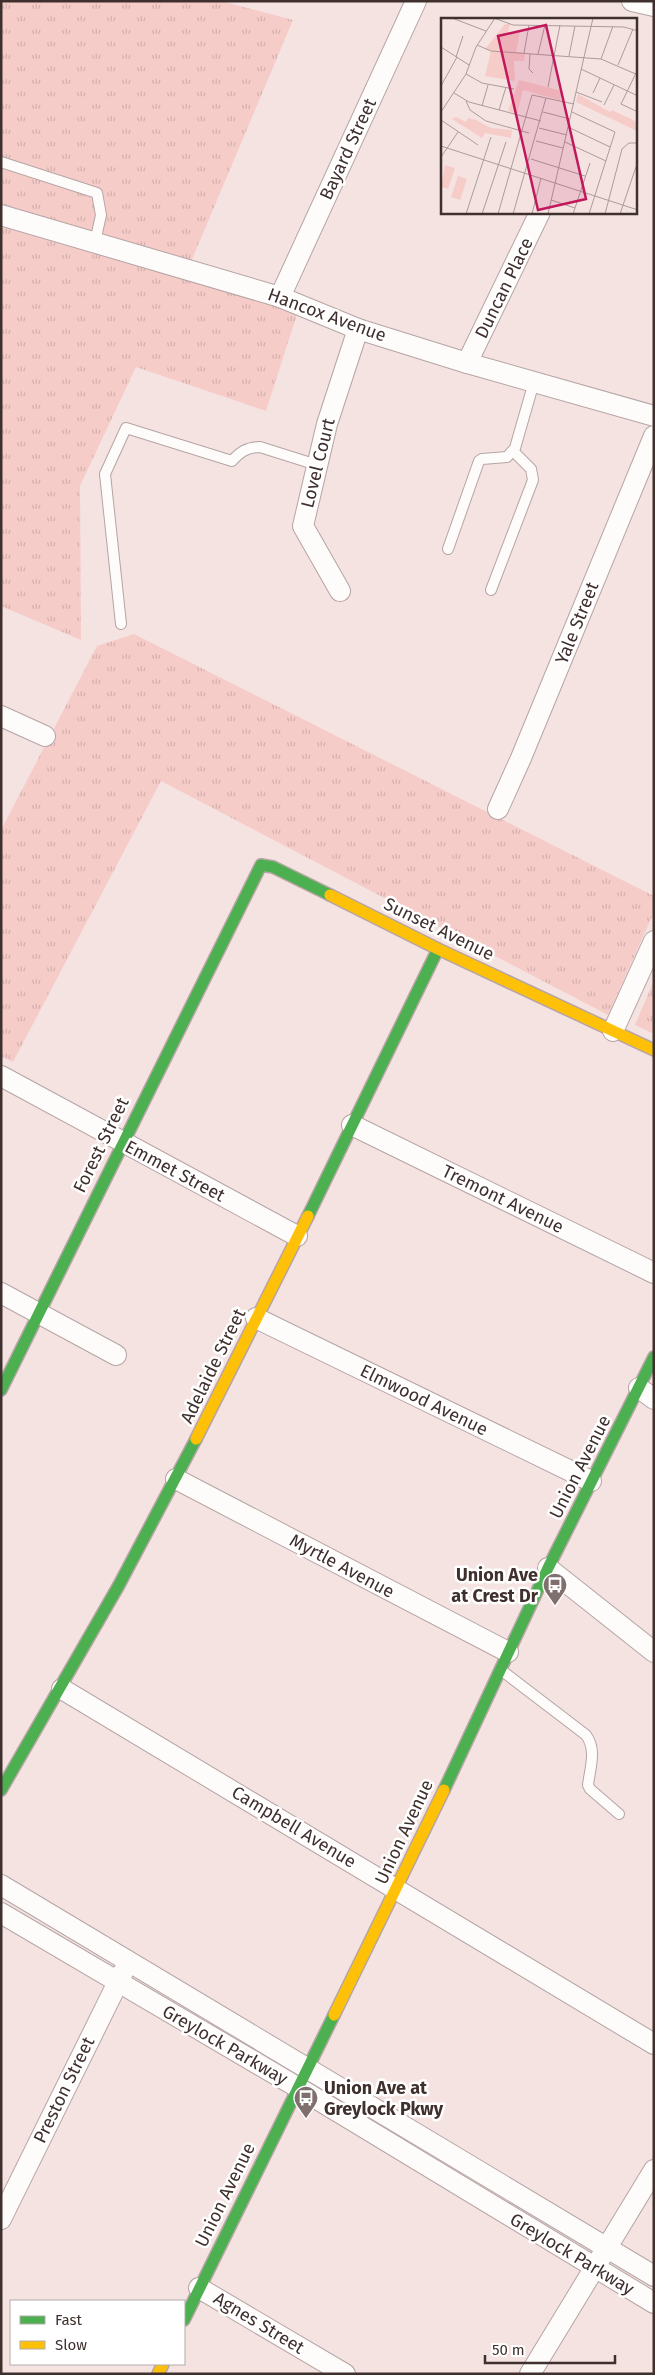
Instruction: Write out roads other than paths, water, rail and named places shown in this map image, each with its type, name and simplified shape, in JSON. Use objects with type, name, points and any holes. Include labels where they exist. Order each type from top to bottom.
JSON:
[{"type":"street","name":"Bayard Street","points":[[280,297],[416,1]]},
{"type":"street","name":"Hancox Avenue","points":[[1,214],[280,297],[358,329],[467,363],[654,416]]},
{"type":"street","name":"Duncan Place","points":[[467,363],[539,214]]},
{"type":"street","name":"Lovel Court","points":[[340,592],[303,526],[327,424],[358,329]]},
{"type":"street","name":"Yale Street","points":[[498,809],[525,749],[654,436]]},
{"type":"street","points":[[1,716],[46,736]]},
{"type":"street","name":"Sunset Avenue","points":[[234,916],[261,865],[273,866],[438,949],[654,1050]]},
{"type":"street","name":"Forest Street","points":[[1,1390],[234,916]]},
{"type":"street","points":[[613,1031],[654,941]]},
{"type":"street","name":"Adelaide Street","points":[[1,1790],[62,1689],[176,1479],[438,949]]},
{"type":"street","name":"Emmet Street","points":[[1,1076],[297,1236]]},
{"type":"street","name":"Tremont Avenue","points":[[352,1125],[654,1273]]},
{"type":"street","points":[[1,1292],[116,1355]]},
{"type":"street","name":"Elmwood Avenue","points":[[256,1318],[591,1481]]},
{"type":"street","name":"Union Avenue","points":[[185,2318],[297,2087],[397,1889],[591,1481],[646,1394],[654,1357]]},
{"type":"street","name":"Myrtle Avenue","points":[[176,1479],[504,1661]]},
{"type":"street","points":[[548,1568],[654,1652]]},
{"type":"street","name":"Campbell Avenue","points":[[62,1689],[654,2044]]},
{"type":"street","name":"Greylock Parkway","points":[[1,1885],[654,2276]]},
{"type":"street","name":"Greylock Parkway","points":[[1,1913],[297,2087],[654,2303]]},
{"type":"street","name":"Preston Street","points":[[1,2219],[128,1962]]},
{"type":"street","points":[[530,2374],[654,2170]]},
{"type":"street","name":"Agnes Street","points":[[199,2288],[345,2374]]},
{"type":"lane","points":[[1,162],[97,193],[101,216],[95,242]]},
{"type":"lane","points":[[448,548],[479,461],[482,459],[507,457],[513,451],[534,382]]},
{"type":"lane","points":[[121,624],[105,474],[126,428],[232,461],[240,452],[252,447],[260,447],[317,465]]},
{"type":"lane","points":[[491,590],[533,480],[531,469],[513,451]]},
{"type":"lane","points":[[504,1661],[586,1735],[591,1742],[593,1751],[590,1789],[619,1814]]},
{"type":"place","name":"Union Ave at Crest Dr","points":[[555,1606]]},
{"type":"place","name":"Union Ave at Greylock Pkwy","points":[[306,2119]]}]
